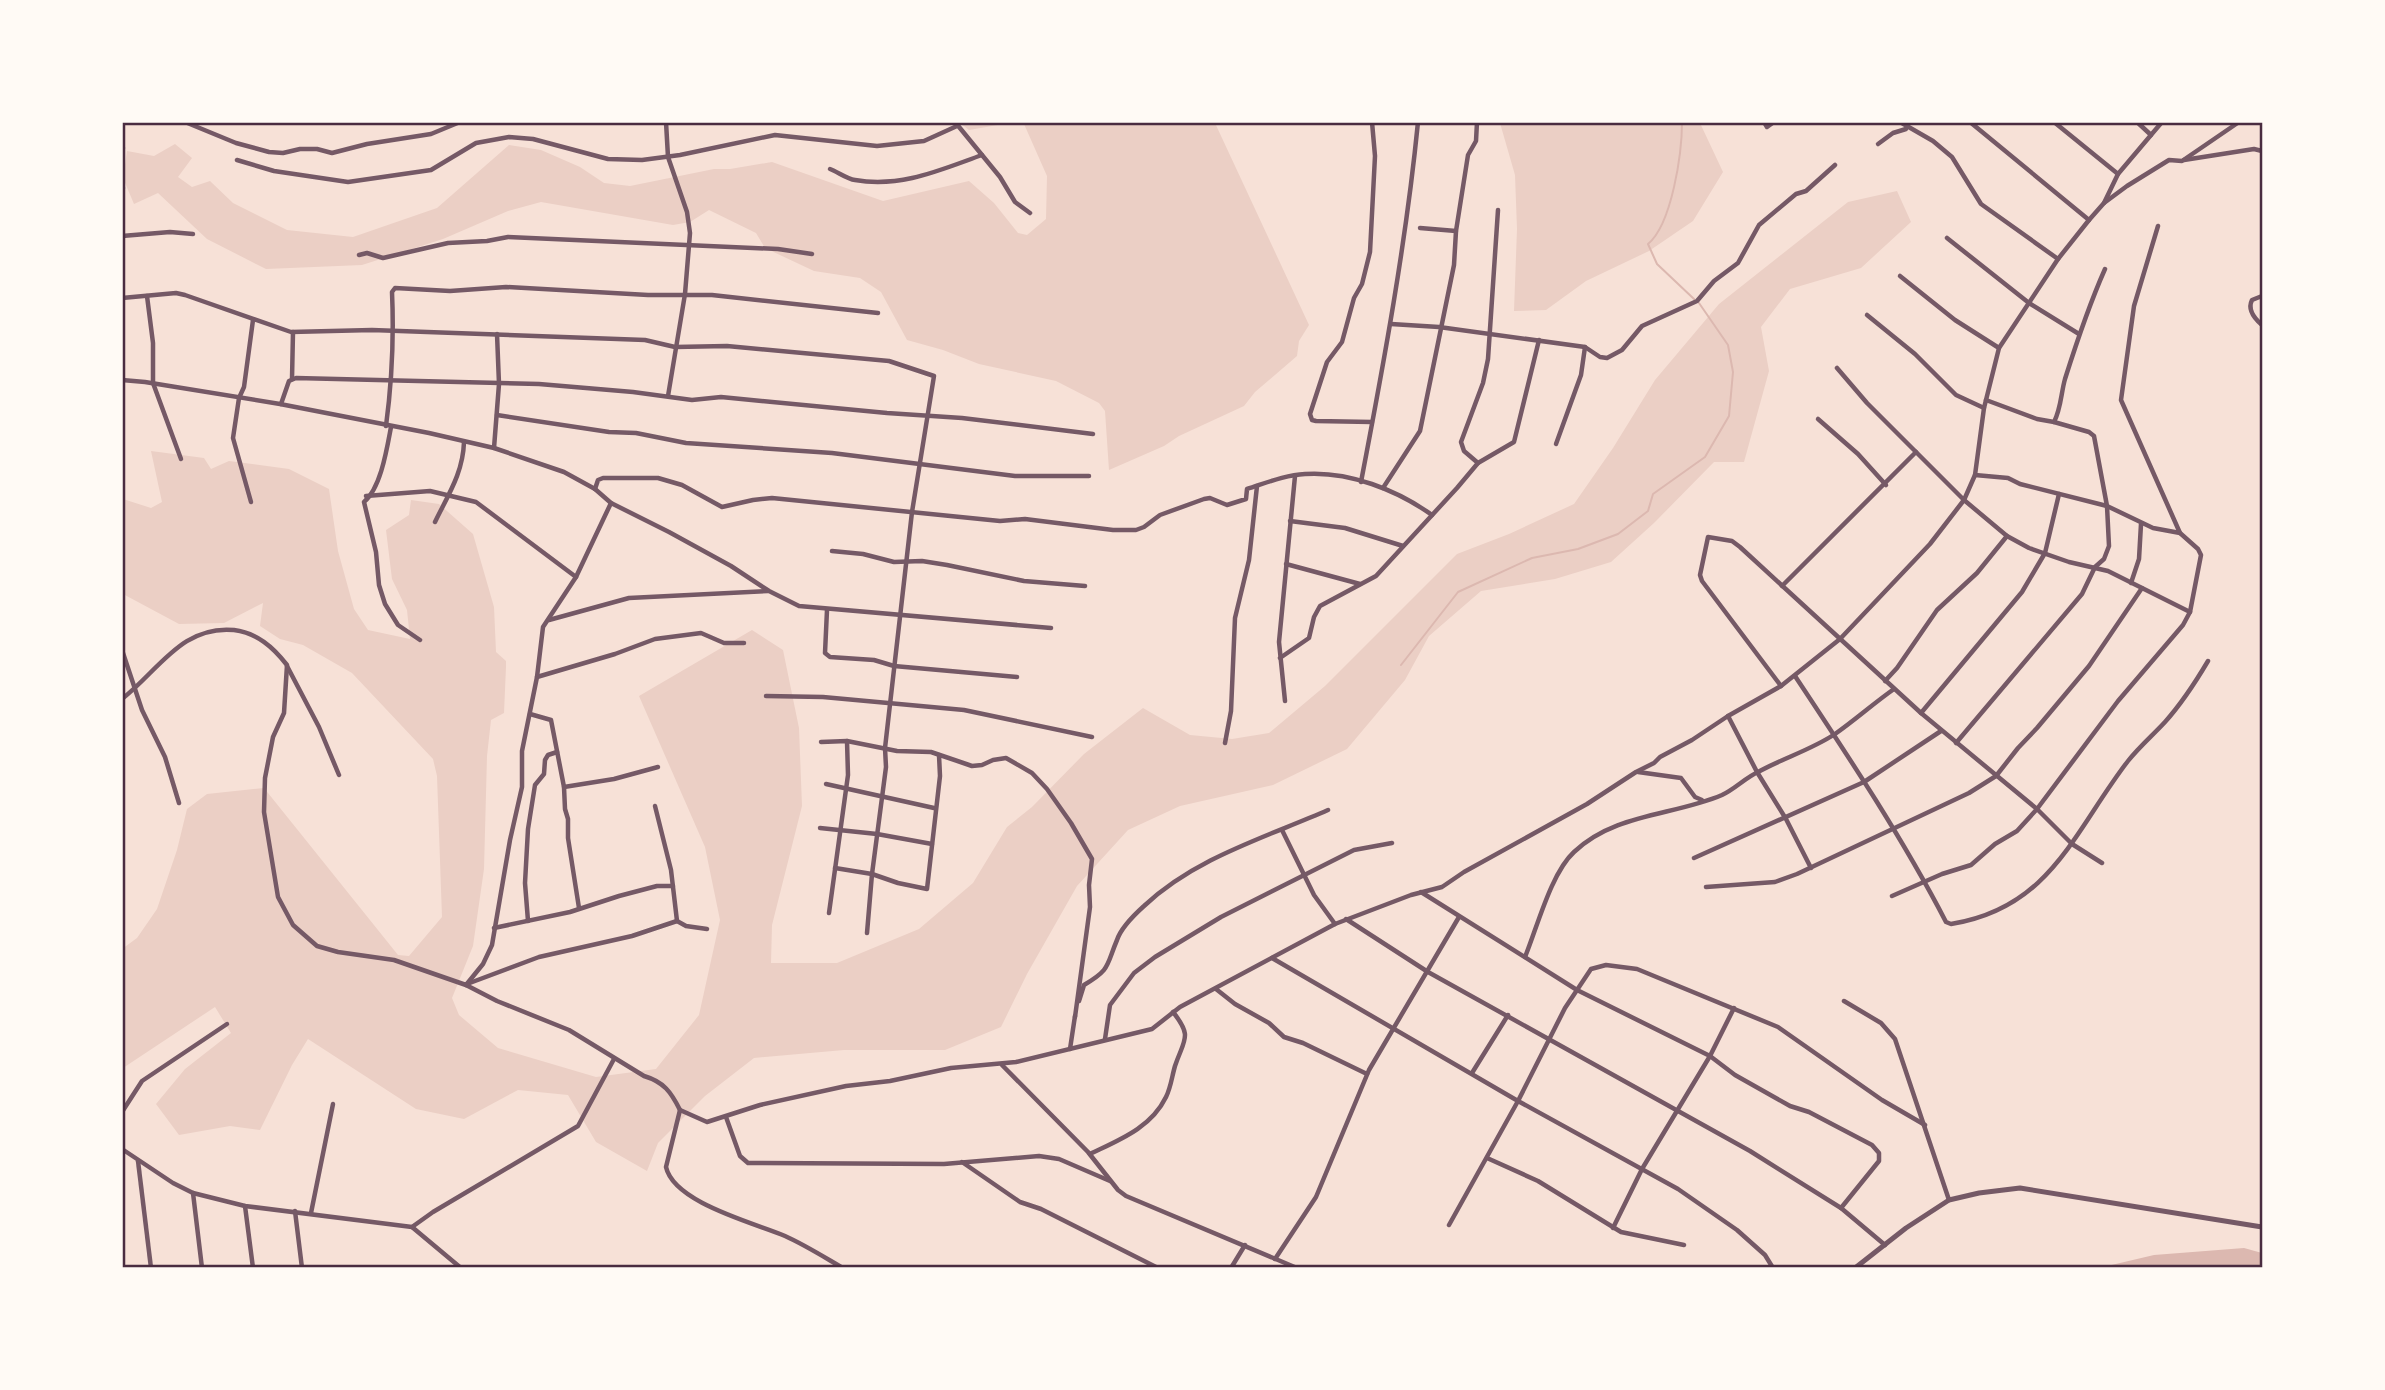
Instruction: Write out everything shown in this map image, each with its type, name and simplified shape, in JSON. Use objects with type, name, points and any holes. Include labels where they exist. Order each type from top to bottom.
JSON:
[{"type":"street","points":[[185,122],[236,143],[283,153],[300,149],[317,149],[332,153],[367,144],[431,134],[460,122]]},
{"type":"street","points":[[666,122],[668,157],[687,212],[690,233],[685,294],[668,397]]},
{"type":"street","points":[[1371,122],[1375,156],[1370,252],[1342,342],[1328,362],[1310,414],[1316,421],[1372,422]]},
{"type":"street","points":[[1361,482],[1391,324],[1418,122]]},
{"type":"street","points":[[1383,488],[1420,431],[1454,265],[1456,231],[1468,155],[1478,133],[1477,122]]},
{"type":"street","points":[[1764,122],[1767,127],[1774,122]]},
{"type":"street","points":[[1900,122],[1933,141],[1952,157],[1976,200],[2058,259]]},
{"type":"street","points":[[1970,122],[2089,220]]},
{"type":"street","points":[[2054,122],[2118,174]]},
{"type":"street","points":[[2137,122],[2151,135]]},
{"type":"street","points":[[2104,203],[2118,174],[2162,122]]},
{"type":"street","points":[[2182,161],[2239,122]]},
{"type":"street","points":[[237,160],[264,169],[348,182],[431,170],[476,143],[509,137],[533,139],[608,159],[642,160],[775,135],[877,146],[924,141],[956,124],[1000,177],[1015,202],[1030,213]]},
{"type":"street","points":[[1878,144],[1893,132],[1907,128]]},
{"type":"street","points":[[287,665],[284,712],[273,737],[265,778],[264,812],[278,897],[293,925],[317,946],[338,952],[394,960],[466,985],[511,1008],[569,1030],[614,1059],[666,1087],[680,1110],[707,1122],[760,1105],[846,1086],[890,1082],[951,1068],[1002,1064],[1152,1029],[1173,1012],[1335,924],[1421,892],[1442,887],[1587,804],[1795,676],[1840,639],[1930,544],[1964,500],[1975,475],[1983,408],[1999,348],[2058,259],[2104,203],[2169,160],[2182,161],[2254,149],[2263,151]]},
{"type":"street","points":[[830,169],[852,180],[892,182],[912,180],[982,155]]},
{"type":"street","points":[[1391,324],[1440,327],[1585,347],[1600,358],[1607,358],[1622,350],[1642,326],[1697,301],[1714,281],[1738,263],[1759,225],[1796,194],[1806,191],[1835,164]]},
{"type":"street","points":[[1478,463],[1464,451],[1461,442],[1483,383],[1488,359],[1498,210]]},
{"type":"street","points":[[1892,896],[1970,865],[2017,831],[2037,809],[2118,701],[2183,625],[2190,612],[2201,555],[2180,533],[2121,400],[2134,306],[2158,226]]},
{"type":"street","points":[[1420,228],[1456,231]]},
{"type":"street","points":[[122,236],[170,232],[193,234]]},
{"type":"street","points":[[359,255],[368,253],[383,258],[448,243],[508,237],[778,249],[812,254]]},
{"type":"street","points":[[1947,238],[2029,303],[2079,334]]},
{"type":"street","points":[[2054,422],[2079,334],[2105,269]]},
{"type":"street","points":[[1900,276],[1955,320],[1999,348]]},
{"type":"street","points":[[419,640],[398,625],[385,604],[379,585],[376,552],[365,502],[372,495],[382,461],[386,457],[394,331],[392,292],[395,288],[450,291],[506,287],[685,294],[738,297],[878,313]]},
{"type":"street","points":[[122,298],[176,293],[293,332],[394,331],[645,340],[675,347],[727,346],[889,361],[934,376],[912,512],[867,933]]},
{"type":"street","points":[[147,296],[153,343],[153,383],[181,459]]},
{"type":"street","points":[[2263,296],[2252,300],[2250,306],[2254,317],[2263,325]]},
{"type":"street","points":[[1867,315],[1914,354],[1949,389],[1983,408]]},
{"type":"street","points":[[251,502],[233,438],[239,398],[244,387],[253,320]]},
{"type":"street","points":[[280,404],[292,379],[293,332]]},
{"type":"street","points":[[494,448],[499,384],[498,334]]},
{"type":"street","points":[[1280,657],[1309,638],[1320,606],[1376,576],[1478,463],[1514,442],[1539,340]]},
{"type":"street","points":[[1556,444],[1581,375],[1585,347]]},
{"type":"street","points":[[1838,368],[1867,402],[1964,500],[2007,536],[2029,548],[2069,562],[2108,570],[2190,612]]},
{"type":"street","points":[[292,379],[580,387],[692,400],[721,397],[1093,433]]},
{"type":"street","points":[[122,380],[280,404],[494,448],[564,472],[595,489],[611,503],[731,566],[769,591],[799,606],[1051,628]]},
{"type":"street","points":[[1956,743],[2081,594],[2095,566],[2104,559],[2109,546],[2108,506],[2094,436],[2089,432],[2037,419],[1986,400]]},
{"type":"street","points":[[496,415],[609,432],[636,433],[686,443],[832,453],[1015,476],[1089,476]]},
{"type":"street","points":[[1818,418],[1858,454],[1886,485]]},
{"type":"street","points":[[435,522],[458,478],[463,463],[464,442]]},
{"type":"street","points":[[1782,586],[1886,485],[1916,452]]},
{"type":"street","points":[[595,489],[598,480],[603,478],[658,478],[682,485],[722,507],[772,498],[1000,521],[1025,519],[1113,530],[1136,530],[1160,515],[1204,499],[1210,498],[1227,505],[1243,500],[1247,496],[1247,489],[1295,475],[1331,475],[1401,495],[1432,515]]},
{"type":"street","points":[[1285,701],[1279,642],[1295,475]]},
{"type":"street","points":[[1975,475],[2008,478],[2108,506],[2141,524],[2180,533]]},
{"type":"street","points":[[1225,743],[1231,711],[1235,618],[1249,560],[1257,486]]},
{"type":"street","points":[[366,496],[430,491],[475,502],[576,577]]},
{"type":"street","points":[[1921,713],[2022,592],[2045,553],[2059,494]]},
{"type":"street","points":[[466,985],[483,964],[492,945],[522,787],[522,751],[537,677],[541,635],[576,577],[611,503]]},
{"type":"street","points":[[1290,521],[1345,528],[1403,546]]},
{"type":"street","points":[[2131,583],[2139,559],[2141,524]]},
{"type":"street","points":[[1885,681],[1937,610],[1977,573],[2007,536]]},
{"type":"street","points":[[1781,686],[1702,581],[1700,575],[1708,537],[1732,541],[1941,731],[2037,809],[2072,844],[2102,863]]},
{"type":"street","points":[[832,551],[906,563],[922,561],[1024,581],[1085,586]]},
{"type":"street","points":[[1286,564],[1361,584]]},
{"type":"street","points":[[1706,887],[1776,882],[1969,793],[1996,776],[2089,666],[2142,588]]},
{"type":"street","points":[[547,621],[629,598],[769,591]]},
{"type":"street","points":[[827,610],[825,653],[830,657],[874,660],[894,666],[1017,677]]},
{"type":"street","points":[[122,699],[188,638],[219,629],[238,631],[275,649],[287,665],[320,727],[339,775]]},
{"type":"street","points":[[537,677],[655,639],[701,632],[724,643],[744,643]]},
{"type":"street","points":[[122,650],[134,690],[165,757],[179,803]]},
{"type":"street","points":[[1795,676],[1904,845],[1906,853],[1918,867],[1946,922],[1951,924],[1991,913],[2036,886],[2072,844],[2129,760],[2191,690],[2208,661]]},
{"type":"street","points":[[1525,957],[1545,900],[1575,850],[1623,821],[1675,810],[1721,795],[1757,772],[1833,735],[1894,689]]},
{"type":"street","points":[[766,696],[823,697],[964,710],[1092,737]]},
{"type":"street","points":[[530,714],[551,720],[564,787],[568,838],[579,908]]},
{"type":"street","points":[[1728,716],[1811,868]]},
{"type":"street","points":[[1695,858],[1864,782],[1941,731]]},
{"type":"street","points":[[829,913],[848,775],[847,741]]},
{"type":"street","points":[[821,742],[847,741],[897,751],[931,752],[972,766],[1006,758],[1032,773],[1071,823],[1092,859],[1088,885],[1090,907],[1070,1050]]},
{"type":"street","points":[[528,921],[525,883],[528,829],[536,785],[544,774],[545,760],[548,755],[557,752]]},
{"type":"street","points":[[835,868],[927,888],[934,807],[940,776],[939,755]]},
{"type":"street","points":[[564,787],[614,779],[658,767]]},
{"type":"street","points":[[1636,772],[1681,778],[1695,797],[1703,801]]},
{"type":"street","points":[[826,783],[934,807]]},
{"type":"street","points":[[655,806],[671,870],[677,921]]},
{"type":"street","points":[[1075,1017],[1084,985],[1104,971],[1121,933],[1153,898],[1199,865],[1328,810]]},
{"type":"street","points":[[820,828],[877,834],[932,844]]},
{"type":"street","points":[[1282,830],[1314,895],[1335,924]]},
{"type":"street","points":[[1105,1040],[1110,1004],[1134,973],[1197,931],[1304,875],[1354,850],[1392,842]]},
{"type":"street","points":[[494,928],[657,886],[673,886]]},
{"type":"street","points":[[1421,892],[1577,990],[1710,1056],[1735,1075],[1790,1106],[1809,1112],[1876,1148],[1879,1161],[1841,1208]]},
{"type":"street","points":[[1275,1259],[1316,1197],[1367,1074],[1459,916]]},
{"type":"street","points":[[1346,919],[1428,972],[1750,1151],[1841,1208],[1885,1245]]},
{"type":"street","points":[[466,985],[539,957],[607,943],[677,921],[686,926],[707,929]]},
{"type":"street","points":[[1272,958],[1518,1101],[1678,1189],[1737,1230],[1765,1255],[1773,1268]]},
{"type":"street","points":[[1449,1225],[1577,990],[1591,969],[1597,966],[1637,969],[1778,1027],[1882,1100],[1925,1125]]},
{"type":"street","points":[[1216,989],[1235,1004],[1269,1023],[1284,1037],[1303,1043],[1367,1074]]},
{"type":"street","points":[[1844,1001],[1889,1030],[1895,1038],[1914,1102],[1925,1125],[1949,1200]]},
{"type":"street","points":[[1613,1228],[1642,1169],[1710,1056],[1734,1008]]},
{"type":"street","points":[[1090,1154],[1139,1129],[1159,1110],[1168,1094],[1175,1065],[1187,1039],[1183,1024],[1173,1012]]},
{"type":"street","points":[[1472,1073],[1507,1015]]},
{"type":"street","points":[[122,1112],[142,1081],[227,1024]]},
{"type":"street","points":[[412,1227],[578,1126],[614,1059]]},
{"type":"street","points":[[1002,1064],[1090,1154],[1110,1181],[1126,1196],[1297,1268]]},
{"type":"street","points":[[311,1213],[333,1104]]},
{"type":"street","points":[[680,1110],[666,1167],[677,1185],[720,1212],[787,1237],[843,1268]]},
{"type":"street","points":[[726,1117],[740,1156],[748,1163],[962,1162],[1039,1156],[1059,1159],[1110,1181]]},
{"type":"street","points":[[122,1149],[193,1193],[245,1206],[412,1227],[461,1268]]},
{"type":"street","points":[[1487,1158],[1538,1181],[1613,1228],[1634,1236],[1684,1245]]},
{"type":"street","points":[[138,1160],[151,1268]]},
{"type":"street","points":[[962,1162],[1020,1202],[1041,1209],[1158,1268]]},
{"type":"street","points":[[1855,1268],[1906,1228],[1949,1200],[2020,1188],[2263,1227]]},
{"type":"street","points":[[193,1193],[202,1268]]},
{"type":"street","points":[[245,1206],[254,1268]]},
{"type":"street","points":[[295,1211],[302,1268]]},
{"type":"street","points":[[1231,1268],[1245,1245]]},
{"type":"shaded area","points":[[960,123],[1009,123],[969,130]]},
{"type":"shaded area","points":[[1009,123],[1215,123],[1309,325],[1299,341],[1297,356],[1255,392],[1244,406],[1109,470],[1105,411],[1099,403],[1056,381],[979,364],[907,340],[881,292],[860,278],[814,271],[765,248],[756,233],[709,210],[690,222],[673,225],[541,202],[508,211],[443,239],[362,265],[266,269],[207,239],[158,193],[134,204],[123,178],[127,151],[154,156],[175,144],[192,158],[178,177],[192,187],[210,181],[233,203],[287,230],[353,237],[437,208],[509,145],[541,150],[580,167],[604,183],[630,186],[714,169],[772,162],[883,201],[969,181],[994,203],[1018,233],[1027,235],[1046,219],[1047,176],[1024,124]]},
{"type":"shaded area","points":[[1500,123],[1700,123],[1723,172],[1693,221],[1649,251],[1586,281],[1546,310],[1514,311],[1517,229],[1515,175]]},
{"type":"shaded area","points":[[1897,191],[1911,222],[1861,268],[1790,289],[1761,327],[1769,371],[1744,462],[1714,462],[1611,562],[1555,579],[1481,591],[1429,636],[1405,680],[1347,749],[1273,785],[1180,806],[1128,830],[1077,886],[1027,974],[1001,1027],[945,1050],[844,1050],[754,1058],[705,1096],[658,1143],[647,1171],[596,1142],[568,1095],[518,1090],[464,1119],[416,1109],[308,1039],[260,1130],[230,1126],[179,1135],[156,1104],[185,1069],[231,1033],[215,1007],[123,1068],[122,949],[137,938],[157,909],[177,850],[187,809],[207,794],[264,788],[398,955],[409,956],[442,917],[437,776],[433,759],[352,673],[303,645],[280,639],[260,626],[263,603],[224,623],[179,624],[123,594],[123,499],[151,508],[162,502],[151,451],[204,458],[211,469],[229,461],[289,469],[329,489],[338,551],[354,609],[368,630],[410,639],[407,610],[392,579],[386,530],[409,515],[411,500],[439,504],[473,534],[494,607],[496,652],[506,661],[504,713],[491,720],[487,756],[484,869],[473,946],[452,998],[459,1015],[498,1048],[596,1077],[656,1069],[699,1015],[720,920],[705,847],[639,696],[752,630],[783,650],[799,728],[802,806],[772,925],[771,963],[837,963],[919,929],[973,883],[1007,827],[1032,807],[1084,754],[1143,708],[1190,735],[1232,739],[1269,733],[1325,686],[1457,554],[1574,504],[1655,380],[1719,304],[1848,202]]},
{"type":"shaded area","points":[[2244,1248],[2262,1253],[2262,1267],[2103,1267],[2154,1255]]},
{"type":"waterway","points":[[1682,122],[1678,169],[1669,205],[1663,221],[1648,244],[1657,264],[1694,299]]},
{"type":"waterway","points":[[1401,665],[1458,592],[1532,558],[1578,549],[1618,534],[1648,511],[1653,494],[1705,457],[1729,416],[1733,372],[1728,345],[1699,303]]}]
